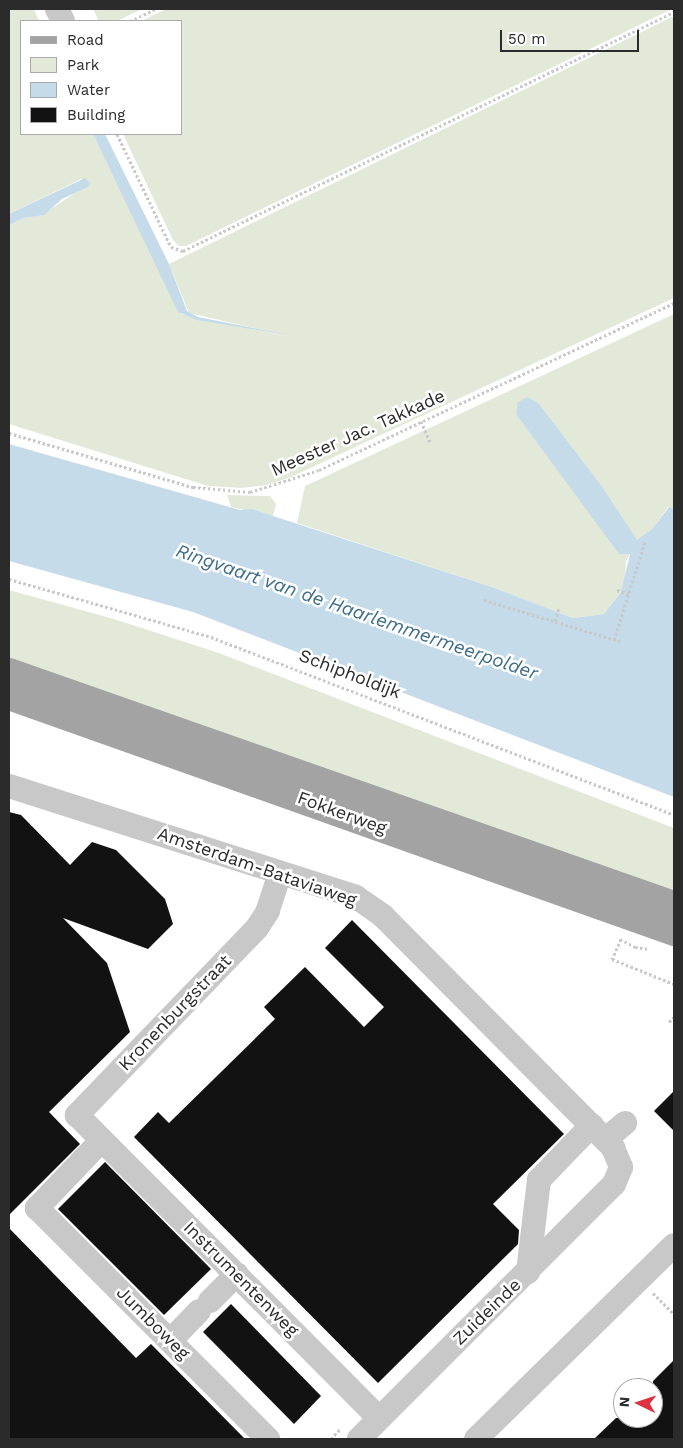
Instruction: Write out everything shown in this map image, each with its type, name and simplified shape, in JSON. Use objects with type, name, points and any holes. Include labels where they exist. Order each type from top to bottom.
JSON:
[{"type":"main road","name":"Fokkerweg","points":[[9,672],[674,904]]},
{"type":"main road","name":"Fokkerweg","points":[[9,696],[674,932]]},
{"type":"street","name":"Amsterdam-Bataviaweg","points":[[9,786],[356,898],[383,916],[599,1132],[620,1167],[614,1184]]},
{"type":"street","name":"Kronenburgstraat","points":[[101,1141],[77,1115],[257,928],[268,911],[280,873]]},
{"type":"street","points":[[528,1272],[540,1180],[599,1132],[625,1123]]},
{"type":"street","name":"Jumboweg","points":[[101,1141],[37,1208],[268,1439]]},
{"type":"street","name":"Instrumentenweg","points":[[101,1141],[237,1274],[372,1411]]},
{"type":"street","name":"Zuideinde","points":[[359,1439],[372,1411],[528,1272],[614,1184]]},
{"type":"street","points":[[476,1439],[674,1245]]},
{"type":"street","points":[[171,1340],[237,1274]]},
{"type":"path","points":[[132,20],[156,9]]},
{"type":"path","points":[[117,135],[171,247],[183,250],[674,12]]},
{"type":"path","name":"Meester Jac. Takkade","points":[[9,433],[193,487],[250,492],[318,470],[674,303]]},
{"type":"path","points":[[421,422],[430,442]]},
{"type":"path","points":[[614,640],[645,542]]},
{"type":"path","name":"Schipholdijk","points":[[9,579],[210,637],[674,815]]},
{"type":"path","points":[[617,590],[629,594]]},
{"type":"path","points":[[484,600],[622,642]]},
{"type":"path","points":[[555,621],[559,609]]},
{"type":"path","points":[[621,939],[612,959],[674,984]]},
{"type":"path","points":[[670,1022],[674,1017]]},
{"type":"path","points":[[639,1280],[674,1314]]},
{"type":"path","points":[[331,1439],[372,1411]]},
{"type":"green space","points":[[9,9],[34,9],[39,20],[20,20],[20,135],[93,135],[181,314],[292,337],[189,313],[169,264],[674,16],[674,298],[291,477],[267,485],[242,488],[208,486],[9,424],[9,225],[24,218],[42,215],[90,183],[81,179],[9,214]]},
{"type":"green space","points":[[93,9],[142,9],[119,20],[98,20]]},
{"type":"green space","points":[[166,9],[672,9],[186,246],[179,246],[173,240],[123,135],[182,135],[182,20],[143,20]]},
{"type":"green space","points":[[674,314],[674,509],[668,507],[652,529],[637,541],[626,561],[625,581],[621,592],[604,614],[573,618],[492,587],[297,523],[305,486]]},
{"type":"green space","points":[[227,495],[270,496],[276,504],[273,516],[231,507]]},
{"type":"green space","points":[[9,590],[114,619],[216,652],[674,828],[674,893],[9,658]]},
{"type":"water","points":[[93,135],[105,135],[169,264],[187,311],[198,317],[293,336],[197,320],[178,312]]},
{"type":"water","points":[[85,178],[90,183],[88,187],[62,199],[44,215],[24,218],[9,225],[9,214]]},
{"type":"water","name":"Ringvaart van de Haarlemmermeerpolder","points":[[528,397],[539,404],[603,488],[637,540],[652,529],[669,507],[674,509],[674,797],[193,612],[9,561],[9,444],[240,510],[252,509],[492,587],[573,618],[604,614],[621,592],[630,554],[619,554],[516,414],[518,402]]},
{"type":"building","points":[[9,812],[21,815],[70,865],[92,842],[116,850],[165,899],[173,924],[148,949],[63,918],[107,963],[130,1032],[49,1112],[80,1144],[9,1215]]},
{"type":"building","points":[[352,920],[564,1134],[493,1204],[519,1230],[518,1244],[378,1383],[134,1137],[158,1112],[169,1123],[275,1019],[264,1007],[305,967],[364,1027],[384,1007],[325,948]]},
{"type":"building","points":[[674,1091],[674,1131],[654,1111]]},
{"type":"building","points":[[105,1162],[211,1269],[164,1315],[58,1209]]},
{"type":"building","points":[[9,1228],[136,1358],[151,1344],[245,1439],[9,1439]]},
{"type":"building","points":[[231,1304],[321,1396],[294,1424],[203,1332]]},
{"type":"building","points":[[674,1360],[674,1439],[594,1439],[613,1421],[613,1428],[663,1428],[663,1378],[656,1378]]}]
